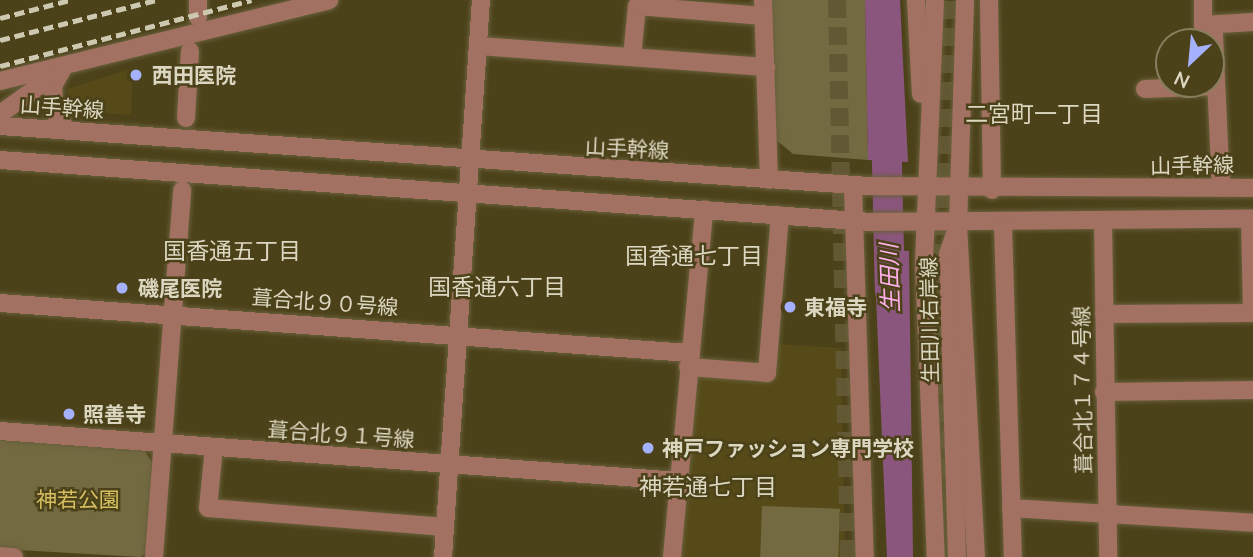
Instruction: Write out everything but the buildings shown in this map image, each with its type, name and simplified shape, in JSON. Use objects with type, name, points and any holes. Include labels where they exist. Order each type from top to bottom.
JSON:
[{"type":"street","points":[[0,81],[62,70],[329,0]]},
{"type":"street","points":[[443,557],[481,0]]},
{"type":"street","points":[[916,0],[926,136]]},
{"type":"street","name":"生田川右岸線","points":[[935,0],[926,136],[917,188],[917,224],[936,557]]},
{"type":"street","name":"生田川右岸線","points":[[957,557],[948,254],[958,225],[965,0]]},
{"type":"street","points":[[989,0],[992,190]]},
{"type":"street","points":[[1202,25],[1203,0]]},
{"type":"street","points":[[632,57],[637,6],[763,8],[769,180]]},
{"type":"street","points":[[1202,25],[1253,22]]},
{"type":"street","points":[[1202,25],[1206,28]]},
{"type":"street","points":[[478,46],[766,67]]},
{"type":"street","points":[[186,118],[190,51]]},
{"type":"street","points":[[0,114],[62,70]]},
{"type":"street","points":[[62,70],[53,86],[55,113],[67,130]]},
{"type":"street","points":[[1145,89],[1155,89]]},
{"type":"street","points":[[1217,98],[1221,188]]},
{"type":"street","name":"山手幹線","points":[[0,126],[469,162],[861,186],[992,190],[1253,188]]},
{"type":"street","points":[[0,160],[917,224],[1003,225],[1252,219],[1252,313],[1104,314]]},
{"type":"street","points":[[861,186],[865,557]]},
{"type":"street","points":[[155,557],[182,190]]},
{"type":"street","points":[[672,557],[688,360],[704,209]]},
{"type":"street","name":"葺合北９０号線","points":[[0,303],[460,335],[688,360],[767,373],[780,216]]},
{"type":"street","name":"葺合北１７４号線","points":[[1103,222],[1108,557]]},
{"type":"street","points":[[958,225],[976,557]]},
{"type":"street","points":[[1003,225],[1013,557]]},
{"type":"street","points":[[1104,392],[1253,390]]},
{"type":"street","name":"葺合北９１号線","points":[[0,432],[679,481]]},
{"type":"street","points":[[214,447],[208,508],[445,527]]},
{"type":"street","points":[[1011,508],[1253,523]]},
{"type":"street","points":[[0,556],[13,557]]},
{"type":"shaded area","points":[[133,68],[131,115],[70,110],[67,89]]},
{"type":"shaded area","points":[[775,344],[841,348],[845,557],[680,557],[696,373],[772,379]]},
{"type":"green space","points":[[771,0],[865,0],[868,160],[793,154],[775,139]]},
{"type":"green space","name":"神若公園","points":[[0,440],[144,450],[153,464],[147,551],[141,557],[0,549]]},
{"type":"green space","points":[[762,506],[840,509],[838,557],[760,557]]},
{"type":"water","points":[[865,0],[900,0],[908,162],[868,160]]},
{"type":"water","points":[[874,249],[909,251],[913,557],[887,557]]},
{"type":"waterway","name":"生田川","points":[[886,120],[890,291]]},
{"type":"tunnel","points":[[837,0],[849,557]]},
{"type":"tunnel","points":[[943,262],[952,0]]},
{"type":"tunnel","points":[[941,476],[942,322]]},
{"type":"railway","points":[[0,18],[70,0]]},
{"type":"railway","points":[[0,40],[156,0]]},
{"type":"railway","points":[[0,66],[251,0]]},
{"type":"place","name":"西田医院","points":[[136,75]]},
{"type":"place","name":"磯尾医院","points":[[122,288]]},
{"type":"place","name":"東福寺","points":[[790,307]]},
{"type":"place","name":"照善寺","points":[[69,414]]},
{"type":"place","name":"神戸ファッション専門学校","points":[[648,448]]},
{"type":"district","name":"二宮町一丁目","points":[[1034,114]]},
{"type":"district","name":"国香通五丁目","points":[[232,251]]},
{"type":"district","name":"国香通七丁目","points":[[694,256]]},
{"type":"district","name":"国香通六丁目","points":[[497,287]]},
{"type":"district","name":"神若通七丁目","points":[[708,487]]}]
